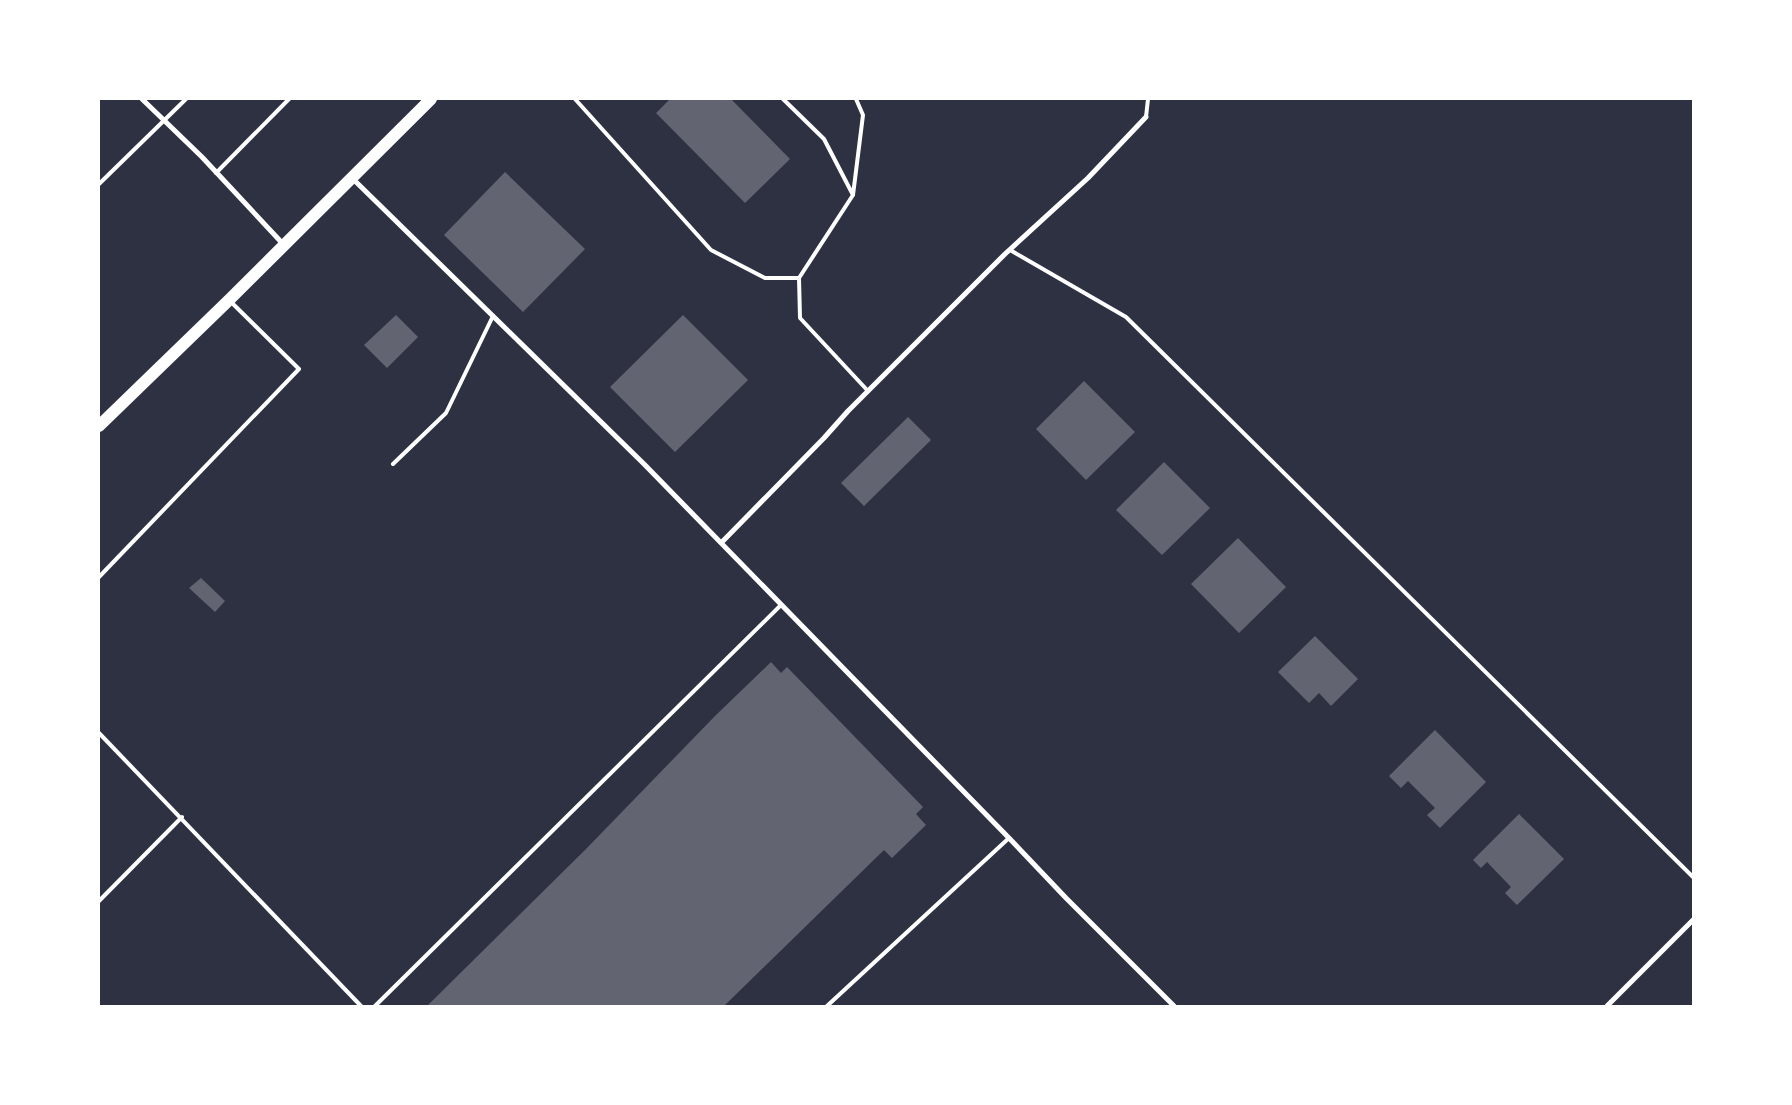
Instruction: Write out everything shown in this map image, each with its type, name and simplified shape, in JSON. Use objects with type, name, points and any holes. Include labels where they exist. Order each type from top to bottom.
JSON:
[{"type":"main road","points":[[99,426],[431,99]]},
{"type":"street","points":[[142,99],[284,245]]},
{"type":"street","points":[[722,542],[868,391],[1010,250],[1088,178],[1146,117]]},
{"type":"street","points":[[352,177],[722,542],[1066,898],[1174,1006]]},
{"type":"street","points":[[1607,1006],[1693,920]]},
{"type":"lane","points":[[99,184],[186,99]]},
{"type":"lane","points":[[216,173],[289,99]]},
{"type":"lane","points":[[575,99],[711,250],[765,278],[799,278]]},
{"type":"lane","points":[[783,99],[824,139],[853,194]]},
{"type":"lane","points":[[856,99],[863,115],[853,194],[799,278],[800,318],[868,391]]},
{"type":"lane","points":[[1146,117],[1148,99]]},
{"type":"lane","points":[[1010,250],[1126,316],[1693,877]]},
{"type":"lane","points":[[99,577],[299,370],[229,300]]},
{"type":"lane","points":[[393,464],[446,412],[493,316]]},
{"type":"lane","points":[[375,1006],[781,605]]},
{"type":"lane","points":[[99,733],[182,817],[361,1006]]},
{"type":"lane","points":[[99,901],[182,817]]},
{"type":"lane","points":[[827,1006],[1009,838]]},
{"type":"building","points":[[670,99],[731,99],[790,159],[745,203],[656,113]]},
{"type":"building","points":[[505,172],[585,249],[523,312],[444,235]]},
{"type":"building","points":[[396,315],[418,337],[387,368],[364,345]]},
{"type":"building","points":[[683,315],[748,380],[675,452],[610,387]]},
{"type":"building","points":[[1084,381],[1135,432],[1086,480],[1036,429]]},
{"type":"building","points":[[908,417],[931,440],[864,506],[841,483]]},
{"type":"building","points":[[1164,462],[1210,508],[1162,555],[1116,510]]},
{"type":"building","points":[[1238,538],[1286,587],[1239,633],[1191,584]]},
{"type":"building","points":[[201,578],[225,601],[215,612],[189,588]]},
{"type":"building","points":[[1315,636],[1358,679],[1331,706],[1319,693],[1309,703],[1278,672]]},
{"type":"building","points":[[771,662],[781,673],[787,667],[923,807],[916,814],[926,825],[892,858],[884,850],[724,1006],[427,1006],[585,850],[715,716]]},
{"type":"building","points":[[1435,730],[1486,782],[1440,828],[1427,815],[1435,808],[1408,781],[1401,788],[1389,776]]},
{"type":"building","points":[[1519,814],[1564,859],[1517,905],[1505,893],[1511,887],[1487,862],[1481,868],[1473,860]]}]
